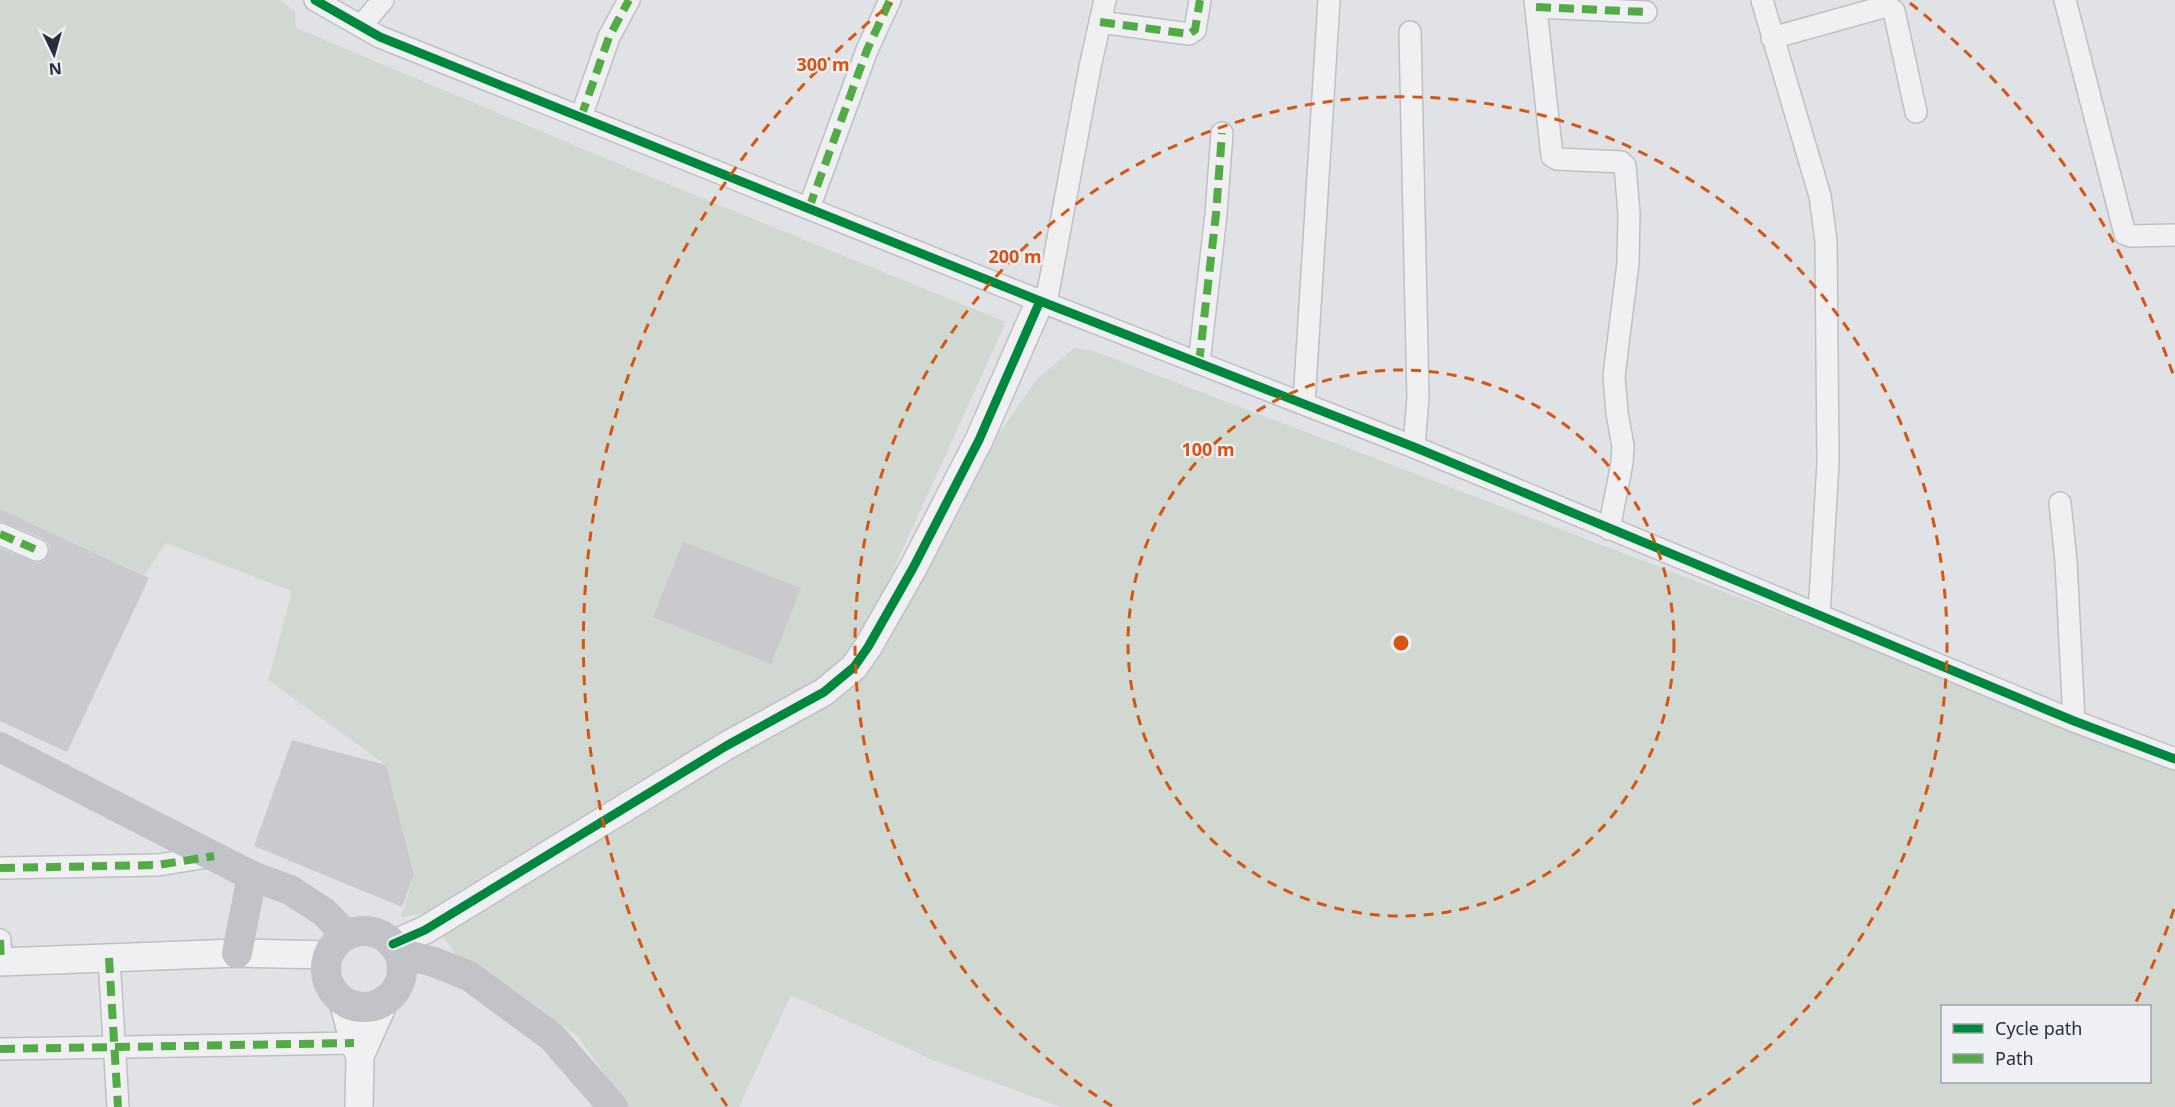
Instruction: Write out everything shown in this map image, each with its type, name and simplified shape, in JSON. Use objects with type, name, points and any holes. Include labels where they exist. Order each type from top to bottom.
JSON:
[{"type":"main road","points":[[0,747],[252,876],[299,895],[324,912],[337,945]]},
{"type":"main road","points":[[237,953],[252,876]]},
{"type":"main road","points":[[396,948],[402,966],[401,979],[395,991],[385,1000],[372,1006],[358,1006],[343,1001],[334,993],[328,981],[326,968],[337,945],[358,931],[371,931],[383,936],[396,948],[469,976],[552,1037],[613,1107]]},
{"type":"street","points":[[315,0],[390,42],[1414,447],[2074,721],[2175,759]]},
{"type":"street","points":[[361,26],[382,0]]},
{"type":"street","points":[[581,117],[609,37],[629,0]]},
{"type":"street","points":[[809,208],[867,51],[890,0]]},
{"type":"street","points":[[396,948],[726,746],[824,692],[854,667],[913,568],[974,450],[1043,302],[1105,0]]},
{"type":"street","points":[[1100,22],[1189,34],[1195,30],[1200,0]]},
{"type":"street","points":[[1304,404],[1329,0]]},
{"type":"street","points":[[1762,0],[1820,196],[1826,241],[1828,463],[1819,615]]},
{"type":"street","points":[[2065,0],[2125,234],[2131,236],[2175,235]]},
{"type":"street","points":[[1609,529],[1622,463],[1623,446],[1614,376],[1628,263],[1629,213],[1625,166],[1621,162],[1557,159],[1552,156],[1535,4],[1646,12]]},
{"type":"street","points":[[1772,38],[1843,8],[1887,6],[1894,11],[1916,112]]},
{"type":"street","points":[[1410,32],[1418,397],[1414,447]]},
{"type":"street","points":[[1199,363],[1216,214],[1222,133]]},
{"type":"street","points":[[2060,503],[2066,561],[2074,721]]},
{"type":"street","points":[[0,534],[37,550]]},
{"type":"street","points":[[0,868],[158,865],[213,856]]},
{"type":"street","points":[[0,955],[109,958],[237,953],[337,945]]},
{"type":"street","points":[[109,958],[118,1107]]},
{"type":"street","points":[[357,1050],[385,1000]]},
{"type":"street","points":[[343,1001],[357,1050],[359,1107]]},
{"type":"street","points":[[0,1049],[114,1047],[357,1050]]},
{"type":"shaded area","points":[[0,0],[280,0],[295,12],[296,28],[638,172],[1006,322],[865,632],[825,678],[533,855],[427,913],[401,917],[414,875],[386,765],[268,680],[292,591],[166,543],[144,575],[0,509]]},
{"type":"shaded area","points":[[1074,348],[1091,350],[1832,633],[2175,767],[2175,1107],[1061,1107],[933,1060],[791,995],[739,1107],[627,1107],[577,1035],[457,957],[442,935],[865,675],[1002,429],[1037,379]]},
{"type":"building","points":[[0,509],[149,578],[67,752],[0,721],[0,548],[38,563],[45,560],[50,549],[48,543],[42,538],[0,521]]},
{"type":"building","points":[[683,542],[801,588],[771,664],[653,617]]},
{"type":"building","points":[[292,740],[386,765],[414,875],[402,907],[254,846]]},
{"type":"marked path","points":[[581,117],[609,37],[629,0]]},
{"type":"marked path","points":[[809,208],[867,50],[890,0]]},
{"type":"marked path","points":[[1100,22],[1189,34],[1195,30],[1200,0]]},
{"type":"marked path","points":[[1536,7],[1646,12]]},
{"type":"marked path","points":[[1199,363],[1216,214],[1222,133]]},
{"type":"marked path","points":[[0,534],[37,550]]},
{"type":"marked path","points":[[0,868],[158,865],[214,856]]},
{"type":"marked path","points":[[0,940],[1,962]]},
{"type":"marked path","points":[[109,958],[118,1107]]},
{"type":"marked path","points":[[0,1049],[354,1043]]},
{"type":"cycle path","points":[[315,0],[380,37],[1040,301],[1414,447],[2074,721],[2175,759]]},
{"type":"cycle path","points":[[393,944],[425,930],[726,746],[824,692],[854,667],[913,568],[979,440],[1040,301]]}]
